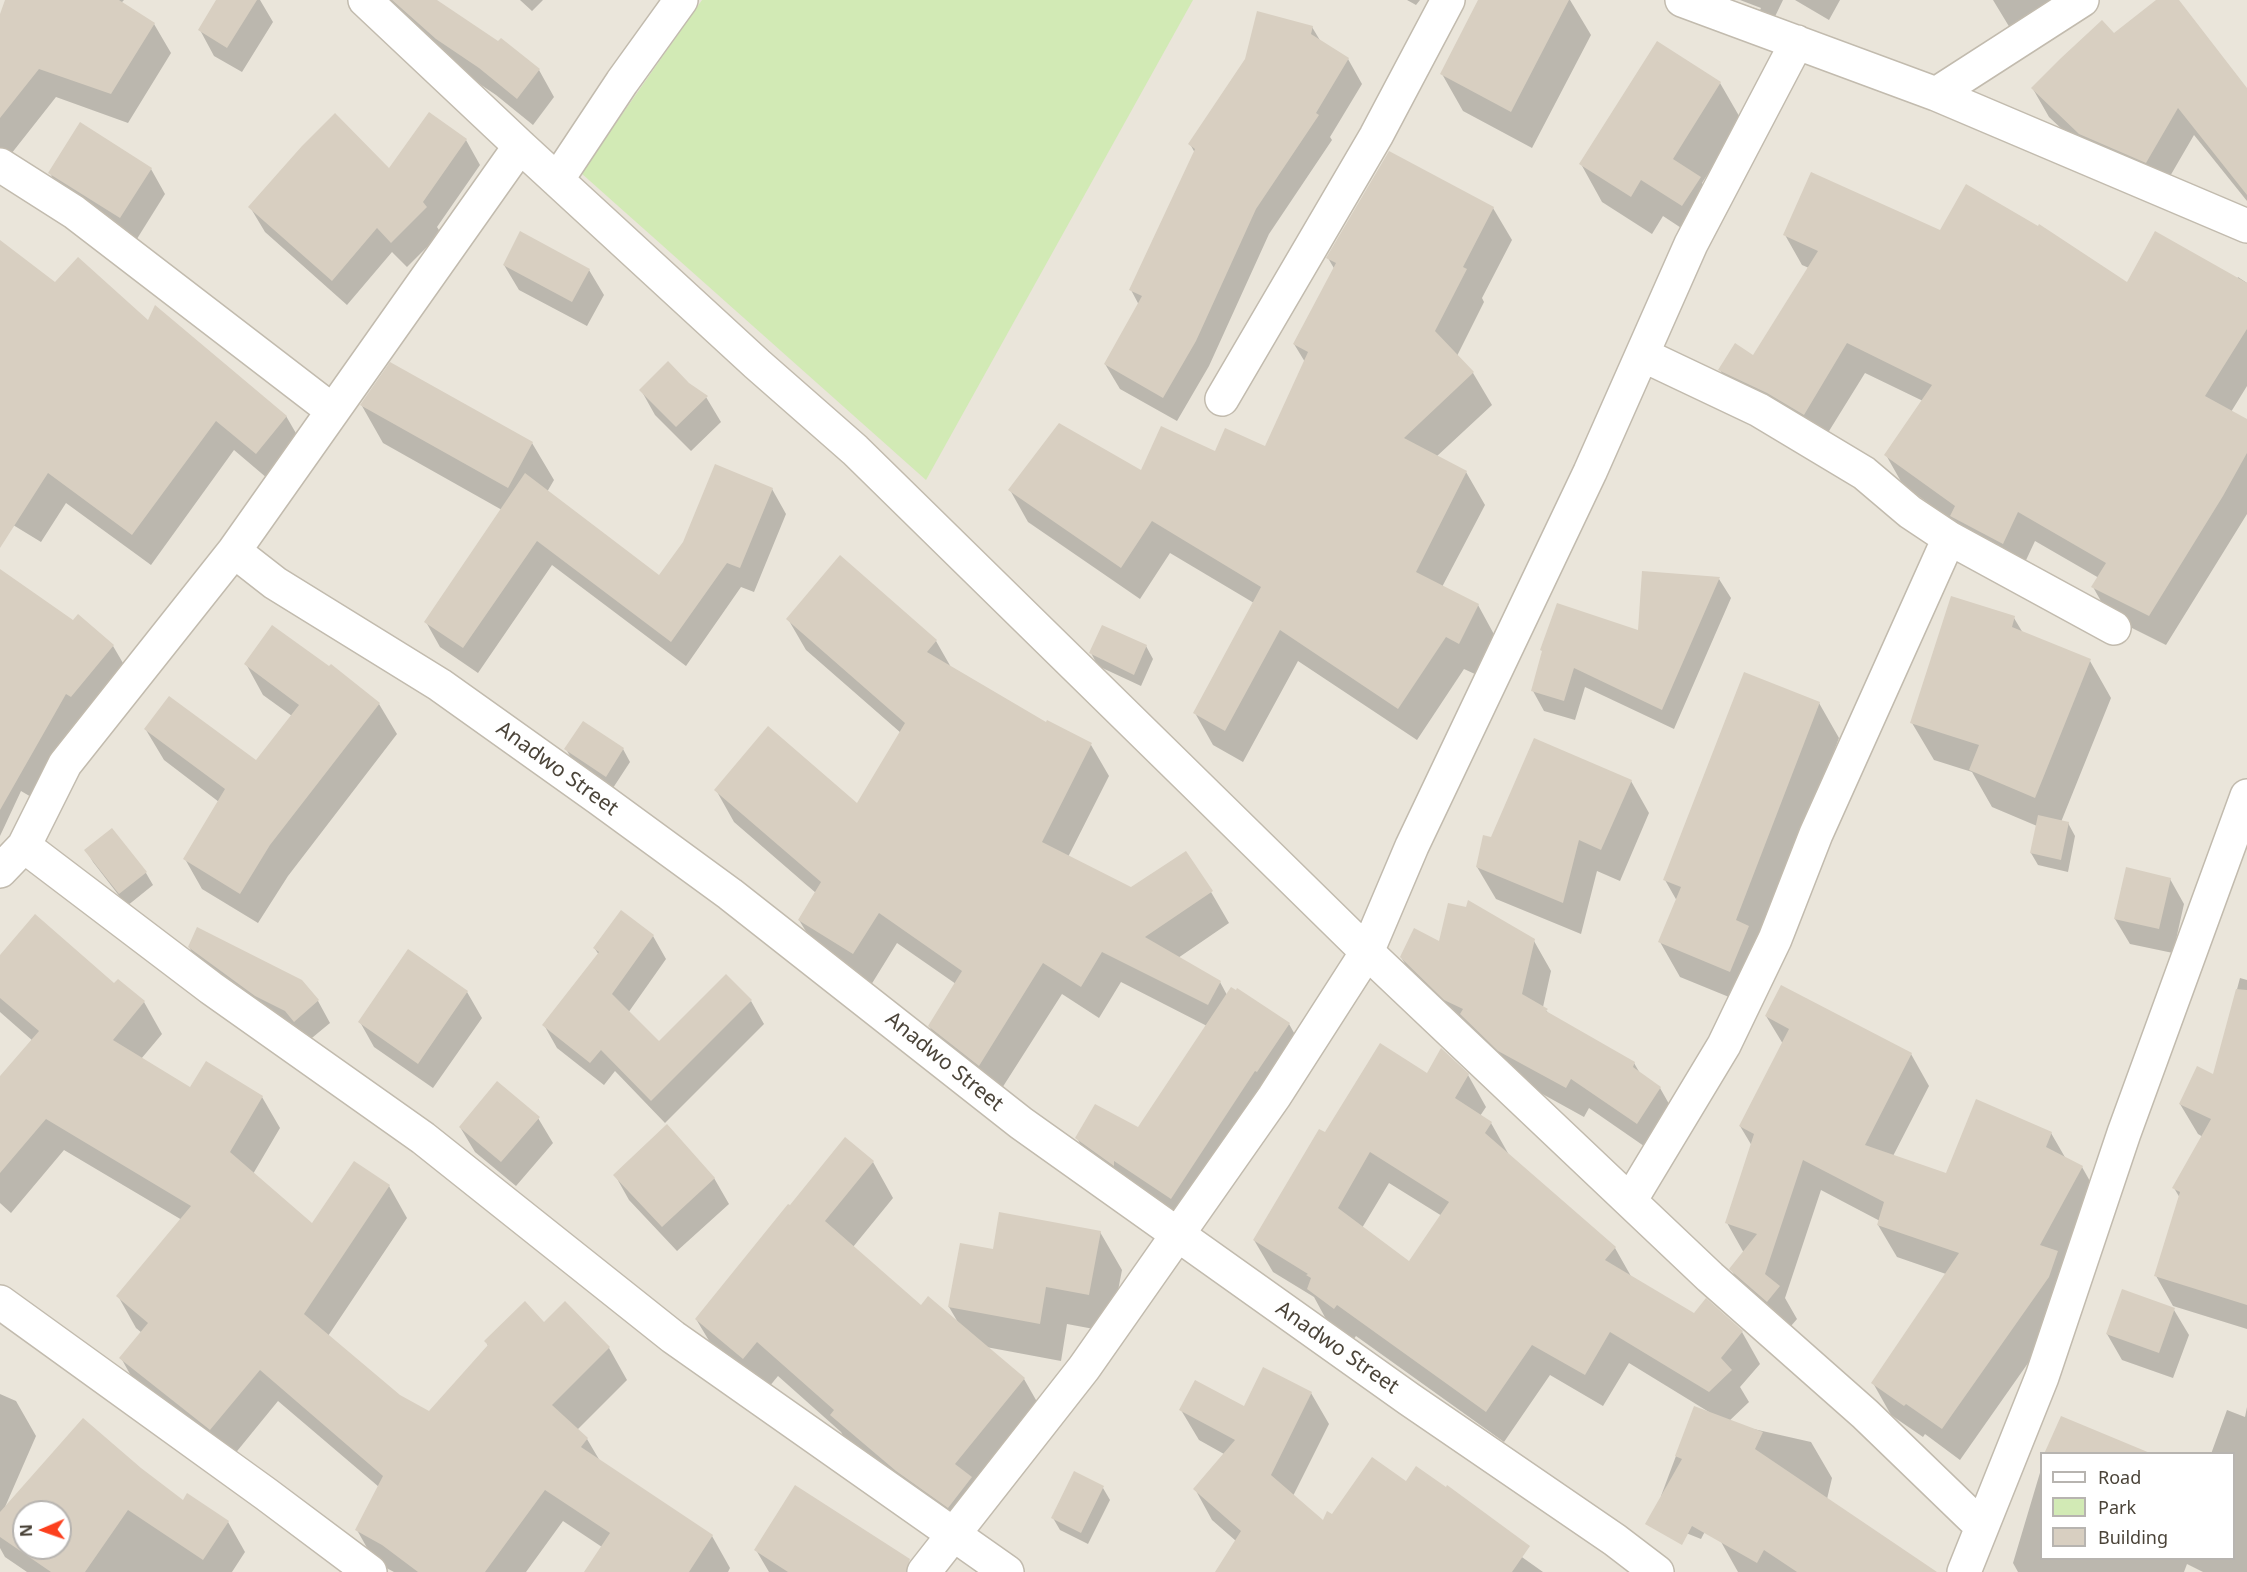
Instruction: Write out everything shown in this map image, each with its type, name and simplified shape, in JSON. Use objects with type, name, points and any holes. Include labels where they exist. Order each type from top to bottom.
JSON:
[{"type":"street","points":[[365,0],[757,364],[855,450],[1367,952],[1710,1277],[1865,1414],[1981,1526]]},
{"type":"street","points":[[557,180],[622,82],[681,0]]},
{"type":"street","points":[[1222,399],[1376,136],[1448,0]]},
{"type":"street","points":[[1682,0],[1936,94],[2247,226]]},
{"type":"street","points":[[1936,94],[2082,0]]},
{"type":"street","points":[[924,1572],[953,1532],[1084,1368],[1274,1097],[1367,952],[1412,846],[1590,472],[1691,244],[1797,42]]},
{"type":"street","points":[[0,871],[24,846],[65,764],[234,551],[520,146]]},
{"type":"street","points":[[0,165],[74,212],[333,411]]},
{"type":"street","points":[[1643,355],[1759,411],[1864,473],[1910,512],[1949,538],[2114,628]]},
{"type":"street","points":[[1630,1200],[1724,1045],[1739,1014],[1775,939],[1816,834],[1949,538]]},
{"type":"street","name":"Anadwo Street","points":[[234,551],[275,583],[440,685],[600,799],[730,894],[1021,1123],[1409,1399],[1615,1540],[1657,1572]]},
{"type":"street","points":[[1964,1572],[2042,1377],[2124,1133],[2247,796]]},
{"type":"street","points":[[24,846],[211,988],[423,1138],[673,1337],[1007,1572]]},
{"type":"street","points":[[0,1302],[370,1572]]},
{"type":"shaded area","points":[[0,0],[2247,0],[2247,1572],[0,1572]]},
{"type":"green space","points":[[702,0],[1193,0],[926,480],[581,173]]},
{"type":"building","points":[[5,0],[119,0],[155,23],[111,94],[39,69],[0,118],[0,14]]},
{"type":"building","points":[[216,0],[257,0],[227,48],[198,30]]},
{"type":"building","points":[[392,0],[437,0],[498,41],[501,38],[540,69],[517,99],[479,68],[436,39]]},
{"type":"building","points":[[1478,0],[1569,0],[1511,112],[1440,74]]},
{"type":"building","points":[[2156,0],[2179,0],[2247,88],[2247,195],[2178,108],[2146,163],[2079,134],[2031,88],[2102,20],[2114,33]]},
{"type":"building","points":[[1257,11],[1313,26],[1311,34],[1349,58],[1316,113],[1319,115],[1256,209],[1196,341],[1163,398],[1104,364],[1142,296],[1129,290],[1195,149],[1188,144],[1245,59]]},
{"type":"building","points":[[1657,41],[1721,82],[1673,159],[1701,177],[1682,206],[1641,180],[1631,197],[1579,164]]},
{"type":"building","points":[[429,112],[467,139],[423,202],[427,207],[391,243],[377,228],[332,281],[248,207],[302,146],[335,113],[389,168]]},
{"type":"building","points":[[80,122],[152,168],[120,218],[48,173]]},
{"type":"building","points":[[1389,151],[1494,207],[1463,267],[1467,269],[1435,331],[1474,372],[1404,438],[1467,471],[1416,572],[1479,604],[1459,644],[1446,637],[1398,709],[1280,630],[1225,731],[1193,713],[1261,587],[1152,521],[1121,568],[1008,490],[1059,423],[1141,470],[1161,426],[1215,451],[1225,428],[1265,446],[1308,352],[1293,344],[1336,263],[1326,258]]},
{"type":"building","points":[[1811,172],[1940,230],[1966,184],[2038,226],[2039,224],[2127,282],[2155,231],[2247,283],[2247,329],[2205,396],[2247,419],[2247,453],[2149,616],[2091,587],[2106,563],[2018,512],[2003,544],[1950,516],[1955,506],[1884,455],[1932,385],[1847,343],[1804,415],[1767,393],[1718,370],[1735,343],[1753,355],[1818,251],[1783,235]]},
{"type":"building","points":[[520,231],[590,269],[572,302],[503,265]]},
{"type":"building","points":[[0,240],[55,282],[78,257],[148,320],[155,305],[287,416],[256,454],[216,421],[132,535],[48,473],[0,548]]},
{"type":"building","points":[[668,361],[689,383],[708,396],[676,427],[639,390]]},
{"type":"building","points":[[390,362],[533,442],[508,488],[360,405]]},
{"type":"building","points":[[715,464],[773,488],[740,568],[727,563],[671,642],[537,541],[463,648],[424,622],[525,473],[659,575],[683,542]]},
{"type":"building","points":[[840,555],[937,640],[927,652],[1046,722],[1047,720],[1092,743],[1042,842],[1131,887],[1186,851],[1213,891],[1145,937],[1221,981],[1208,1005],[1102,952],[1081,987],[1043,963],[979,1066],[928,1026],[962,971],[879,913],[853,954],[798,920],[821,882],[714,790],[768,726],[857,803],[905,723],[786,619]]},
{"type":"building","points":[[0,569],[73,620],[78,614],[114,645],[71,697],[66,694],[0,810]]},
{"type":"building","points":[[1642,571],[1720,577],[1662,710],[1574,668],[1564,701],[1531,691],[1542,651],[1540,650],[1557,603],[1638,630]]},
{"type":"building","points":[[1951,596],[2015,616],[2012,627],[2091,659],[2035,798],[1969,770],[1979,745],[1910,723]]},
{"type":"building","points":[[272,625],[329,666],[331,664],[380,703],[270,845],[240,894],[183,859],[225,789],[144,729],[169,696],[256,760],[299,705],[244,664]]},
{"type":"building","points":[[1102,625],[1147,645],[1134,675],[1089,653]]},
{"type":"building","points":[[1744,672],[1820,702],[1736,920],[1749,926],[1730,972],[1658,942],[1681,887],[1663,880]]},
{"type":"building","points":[[583,721],[624,748],[606,777],[564,749]]},
{"type":"building","points":[[1534,738],[1632,780],[1601,850],[1579,840],[1563,903],[1476,867],[1483,835],[1491,837]]},
{"type":"building","points":[[2038,815],[2069,822],[2061,860],[2030,853]]},
{"type":"building","points":[[112,828],[147,872],[119,894],[84,850]]},
{"type":"building","points":[[2126,867],[2171,878],[2159,929],[2114,919]]},
{"type":"building","points":[[1468,900],[1535,939],[1522,994],[1548,1009],[1546,1011],[1635,1062],[1633,1067],[1661,1087],[1637,1124],[1571,1079],[1566,1088],[1498,1051],[1460,1014],[1463,1009],[1444,1000],[1400,957],[1414,928],[1439,941],[1448,903],[1466,907]]},
{"type":"building","points":[[621,910],[654,935],[612,994],[659,1041],[726,974],[752,1000],[651,1101],[601,1050],[590,1063],[542,1025],[599,952],[593,948]]},
{"type":"building","points":[[35,914],[114,983],[118,979],[145,1001],[113,1040],[190,1087],[206,1061],[263,1096],[230,1152],[312,1223],[354,1161],[390,1185],[304,1314],[400,1395],[429,1411],[488,1345],[484,1341],[525,1301],[544,1322],[565,1301],[610,1347],[552,1405],[588,1438],[581,1447],[713,1535],[689,1572],[584,1572],[610,1533],[545,1490],[485,1572],[418,1572],[382,1545],[355,1530],[383,1476],[260,1370],[210,1430],[119,1358],[148,1323],[116,1296],[191,1206],[46,1119],[0,1173],[0,1076],[39,1031],[0,998],[0,955]]},
{"type":"building","points":[[197,927],[302,980],[319,1000],[294,1022],[285,1011],[255,996],[188,947]]},
{"type":"building","points":[[408,949],[468,991],[418,1064],[358,1022]]},
{"type":"building","points":[[1781,985],[1912,1053],[1865,1145],[1946,1173],[1976,1099],[2052,1132],[2046,1147],[2083,1166],[2040,1245],[2058,1251],[2049,1277],[1942,1429],[1871,1383],[1959,1253],[1877,1225],[1884,1202],[1803,1160],[1765,1274],[1780,1286],[1767,1302],[1729,1269],[1757,1234],[1725,1223],[1754,1134],[1739,1126],[1789,1029],[1765,1016]]},
{"type":"building","points":[[1231,987],[1236,990],[1237,988],[1290,1023],[1257,1072],[1255,1071],[1171,1199],[1114,1161],[1114,1166],[1075,1138],[1095,1104],[1138,1127]]},
{"type":"building","points":[[2236,989],[2247,990],[2247,1305],[2154,1276],[2180,1192],[2172,1188],[2211,1119],[2179,1104],[2197,1066],[2213,1074]]},
{"type":"building","points":[[1380,1043],[1427,1073],[1441,1048],[1469,1074],[1455,1098],[1492,1122],[1485,1133],[1616,1247],[1605,1260],[1694,1313],[1706,1298],[1743,1331],[1721,1358],[1732,1370],[1709,1392],[1610,1332],[1585,1375],[1532,1345],[1486,1412],[1337,1305],[1334,1309],[1307,1289],[1311,1278],[1306,1275],[1308,1274],[1253,1240],[1319,1129],[1325,1132]],"holes":[[[1370,1152],[1449,1202],[1409,1261],[1338,1208]]]},
{"type":"building","points":[[497,1081],[540,1117],[501,1162],[459,1127]]},
{"type":"building","points":[[667,1124],[715,1178],[662,1227],[613,1175]]},
{"type":"building","points":[[845,1137],[874,1161],[825,1221],[921,1305],[928,1296],[1025,1378],[955,1464],[972,1477],[948,1508],[896,1471],[830,1415],[834,1410],[757,1342],[743,1359],[695,1319]]},
{"type":"building","points":[[999,1212],[1101,1231],[1089,1295],[1046,1287],[1040,1324],[948,1307],[960,1243],[993,1249]]},
{"type":"building","points":[[2122,1289],[2175,1308],[2159,1353],[2106,1334]]},
{"type":"building","points":[[1263,1367],[1312,1392],[1271,1475],[1323,1520],[1327,1511],[1332,1514],[1372,1457],[1406,1481],[1416,1466],[1446,1487],[1447,1485],[1530,1546],[1512,1572],[1215,1572],[1241,1531],[1193,1489],[1235,1440],[1179,1410],[1195,1380],[1244,1406]]},
{"type":"building","points":[[1694,1406],[1763,1432],[1755,1449],[1937,1572],[1797,1572],[1764,1550],[1757,1563],[1692,1526],[1682,1545],[1645,1524],[1682,1459],[1675,1456]]},
{"type":"building","points":[[2061,1416],[2148,1452],[2045,1452]]},
{"type":"building","points":[[83,1418],[141,1468],[183,1500],[187,1493],[229,1521],[203,1560],[128,1510],[85,1572],[51,1572],[34,1560],[72,1560],[72,1500],[12,1500],[12,1545],[0,1537],[0,1512]]},
{"type":"building","points":[[1074,1471],[1104,1486],[1081,1533],[1051,1518]]},
{"type":"building","points":[[795,1485],[910,1559],[906,1572],[788,1572],[754,1550]]}]
